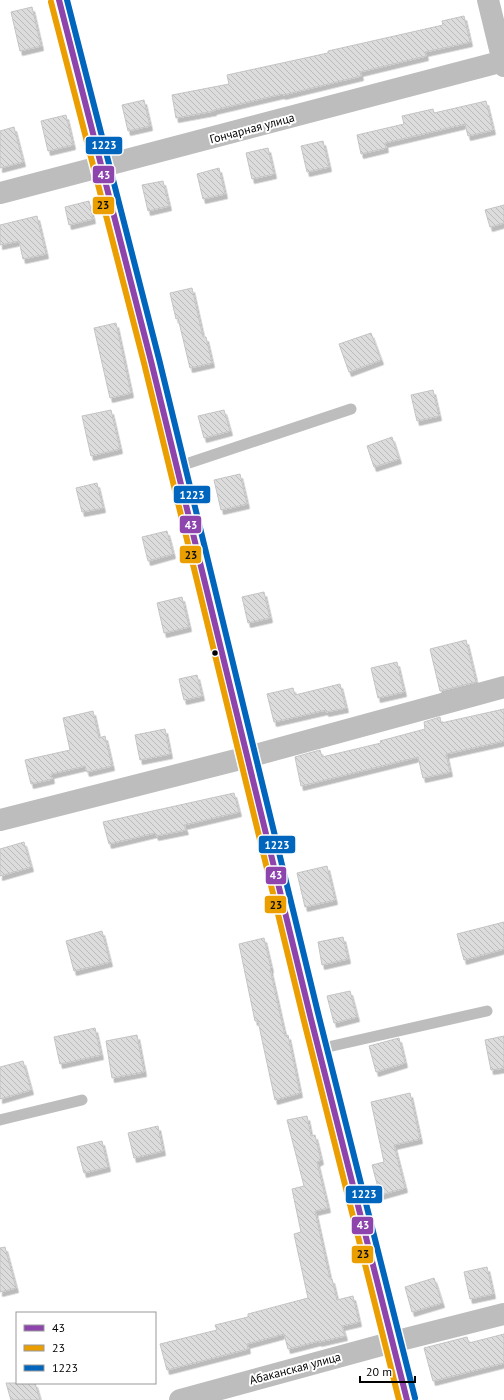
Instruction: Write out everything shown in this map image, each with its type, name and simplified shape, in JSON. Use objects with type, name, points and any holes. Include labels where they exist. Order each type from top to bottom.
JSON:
[{"type":"street","points":[[59,0],[103,167],[178,467],[318,1049],[407,1400]]},
{"type":"street","points":[[488,0],[504,63]]},
{"type":"street","name":"Гончарная улица","points":[[0,193],[504,63]]},
{"type":"street","points":[[0,820],[248,757],[504,687]]},
{"type":"street","name":"Абаканская улица","points":[[180,1400],[393,1342],[504,1314]]},
{"type":"lane","points":[[178,467],[351,409]]},
{"type":"lane","points":[[318,1049],[487,1011]]},
{"type":"lane","points":[[0,1120],[82,1100]]},
{"type":"building","points":[[32,7],[41,46],[20,51],[11,12]]},
{"type":"building","points":[[464,16],[470,42],[425,52],[426,56],[360,72],[361,76],[214,111],[176,118],[172,95],[229,84],[227,75],[328,53],[328,51],[443,25],[442,21]]},
{"type":"building","points":[[144,100],[150,126],[128,131],[122,105]]},
{"type":"building","points":[[486,101],[493,130],[468,136],[465,124],[385,143],[386,148],[361,154],[357,135],[404,124],[402,116],[433,109],[434,113]]},
{"type":"building","points":[[66,115],[73,145],[48,151],[41,121]]},
{"type":"building","points":[[14,127],[23,162],[0,168],[0,131]]},
{"type":"building","points":[[323,141],[329,167],[307,172],[301,146]]},
{"type":"building","points":[[268,148],[274,174],[252,179],[246,153]]},
{"type":"building","points":[[219,168],[225,194],[203,199],[197,174]]},
{"type":"building","points":[[163,181],[169,206],[148,211],[142,185]]},
{"type":"building","points":[[89,201],[93,219],[69,225],[65,207]]},
{"type":"building","points":[[504,205],[504,223],[490,227],[485,210]]},
{"type":"building","points":[[37,216],[46,254],[23,259],[19,241],[0,245],[0,225]]},
{"type":"building","points":[[192,288],[203,337],[206,337],[212,363],[190,368],[178,318],[176,319],[170,293]]},
{"type":"building","points":[[116,323],[131,393],[110,398],[94,328]]},
{"type":"building","points":[[371,333],[381,360],[349,372],[339,344]]},
{"type":"building","points":[[433,390],[439,416],[417,421],[411,395]]},
{"type":"building","points":[[111,410],[120,449],[91,456],[82,416]]},
{"type":"building","points":[[224,410],[230,431],[204,438],[198,416]]},
{"type":"building","points":[[392,437],[399,459],[374,467],[367,446]]},
{"type":"building","points":[[240,474],[247,504],[221,510],[214,480]]},
{"type":"building","points":[[97,483],[103,508],[82,512],[76,488]]},
{"type":"building","points":[[167,531],[173,554],[148,561],[142,537]]},
{"type":"building","points":[[264,592],[270,618],[248,623],[242,597]]},
{"type":"building","points":[[182,597],[189,627],[164,633],[157,603]]},
{"type":"building","points":[[466,640],[476,682],[440,691],[430,649]]},
{"type":"building","points":[[397,662],[404,692],[378,698],[371,668]]},
{"type":"building","points":[[197,675],[202,696],[184,700],[179,679]]},
{"type":"building","points":[[340,684],[346,708],[326,712],[326,710],[274,722],[267,694],[293,688],[295,695]]},
{"type":"building","points":[[504,709],[504,741],[446,754],[450,772],[423,778],[418,757],[301,786],[295,757],[320,750],[322,757],[381,743],[380,741],[425,729],[424,722],[440,717],[441,723]]},
{"type":"building","points":[[93,711],[99,738],[105,736],[112,766],[87,772],[85,766],[51,774],[52,779],[31,784],[25,760],[70,750],[63,718]]},
{"type":"building","points":[[165,729],[170,754],[140,760],[135,735]]},
{"type":"building","points":[[234,793],[239,812],[184,825],[186,830],[156,836],[155,833],[109,844],[103,822]]},
{"type":"building","points":[[24,842],[31,867],[0,876],[0,849]]},
{"type":"building","points":[[327,866],[335,900],[305,907],[297,873]]},
{"type":"building","points":[[504,922],[504,949],[464,960],[457,934]]},
{"type":"building","points":[[102,931],[110,962],[74,971],[66,941]]},
{"type":"building","points":[[343,937],[348,959],[322,965],[318,942]]},
{"type":"building","points":[[264,938],[285,1036],[288,1035],[300,1093],[275,1100],[258,1021],[255,1021],[239,944]]},
{"type":"building","points":[[350,991],[357,1017],[334,1023],[327,996]]},
{"type":"building","points":[[95,1028],[101,1055],[60,1064],[54,1037]]},
{"type":"building","points":[[137,1035],[144,1072],[112,1078],[106,1041]]},
{"type":"building","points":[[504,1036],[504,1068],[491,1070],[485,1040]]},
{"type":"building","points":[[399,1038],[405,1063],[376,1072],[369,1046]]},
{"type":"building","points":[[23,1061],[31,1090],[0,1099],[0,1067]]},
{"type":"building","points":[[410,1093],[420,1139],[394,1145],[405,1188],[380,1195],[372,1165],[384,1162],[371,1102]]},
{"type":"building","points":[[307,1116],[311,1136],[315,1135],[321,1160],[317,1162],[328,1208],[315,1211],[330,1279],[332,1279],[337,1300],[353,1296],[359,1322],[342,1326],[345,1336],[288,1349],[284,1334],[247,1344],[248,1349],[167,1370],[160,1344],[217,1330],[215,1325],[248,1317],[248,1314],[308,1298],[294,1234],[301,1232],[292,1189],[304,1186],[287,1120]]},
{"type":"building","points":[[158,1126],[163,1151],[134,1158],[128,1133]]},
{"type":"building","points":[[102,1141],[108,1167],[84,1173],[77,1147]]},
{"type":"building","points":[[5,1247],[16,1288],[0,1292],[0,1248]]},
{"type":"building","points":[[487,1267],[493,1294],[470,1299],[464,1272]]},
{"type":"building","points":[[434,1278],[442,1303],[412,1312],[405,1287]]},
{"type":"building","points":[[504,1334],[504,1363],[433,1381],[424,1348],[467,1337],[469,1343]]},
{"type":"building","points":[[6,1383],[35,1384],[40,1400],[11,1400]]},
{"type":"transit line","name":"43","points":[[59,0],[151,361],[311,1019],[407,1400]]},
{"type":"transit line","name":"1223","points":[[67,0],[159,359],[319,1017],[415,1398]]},
{"type":"transit line","name":"23","points":[[51,2],[144,363],[304,1021],[399,1400]]}]
